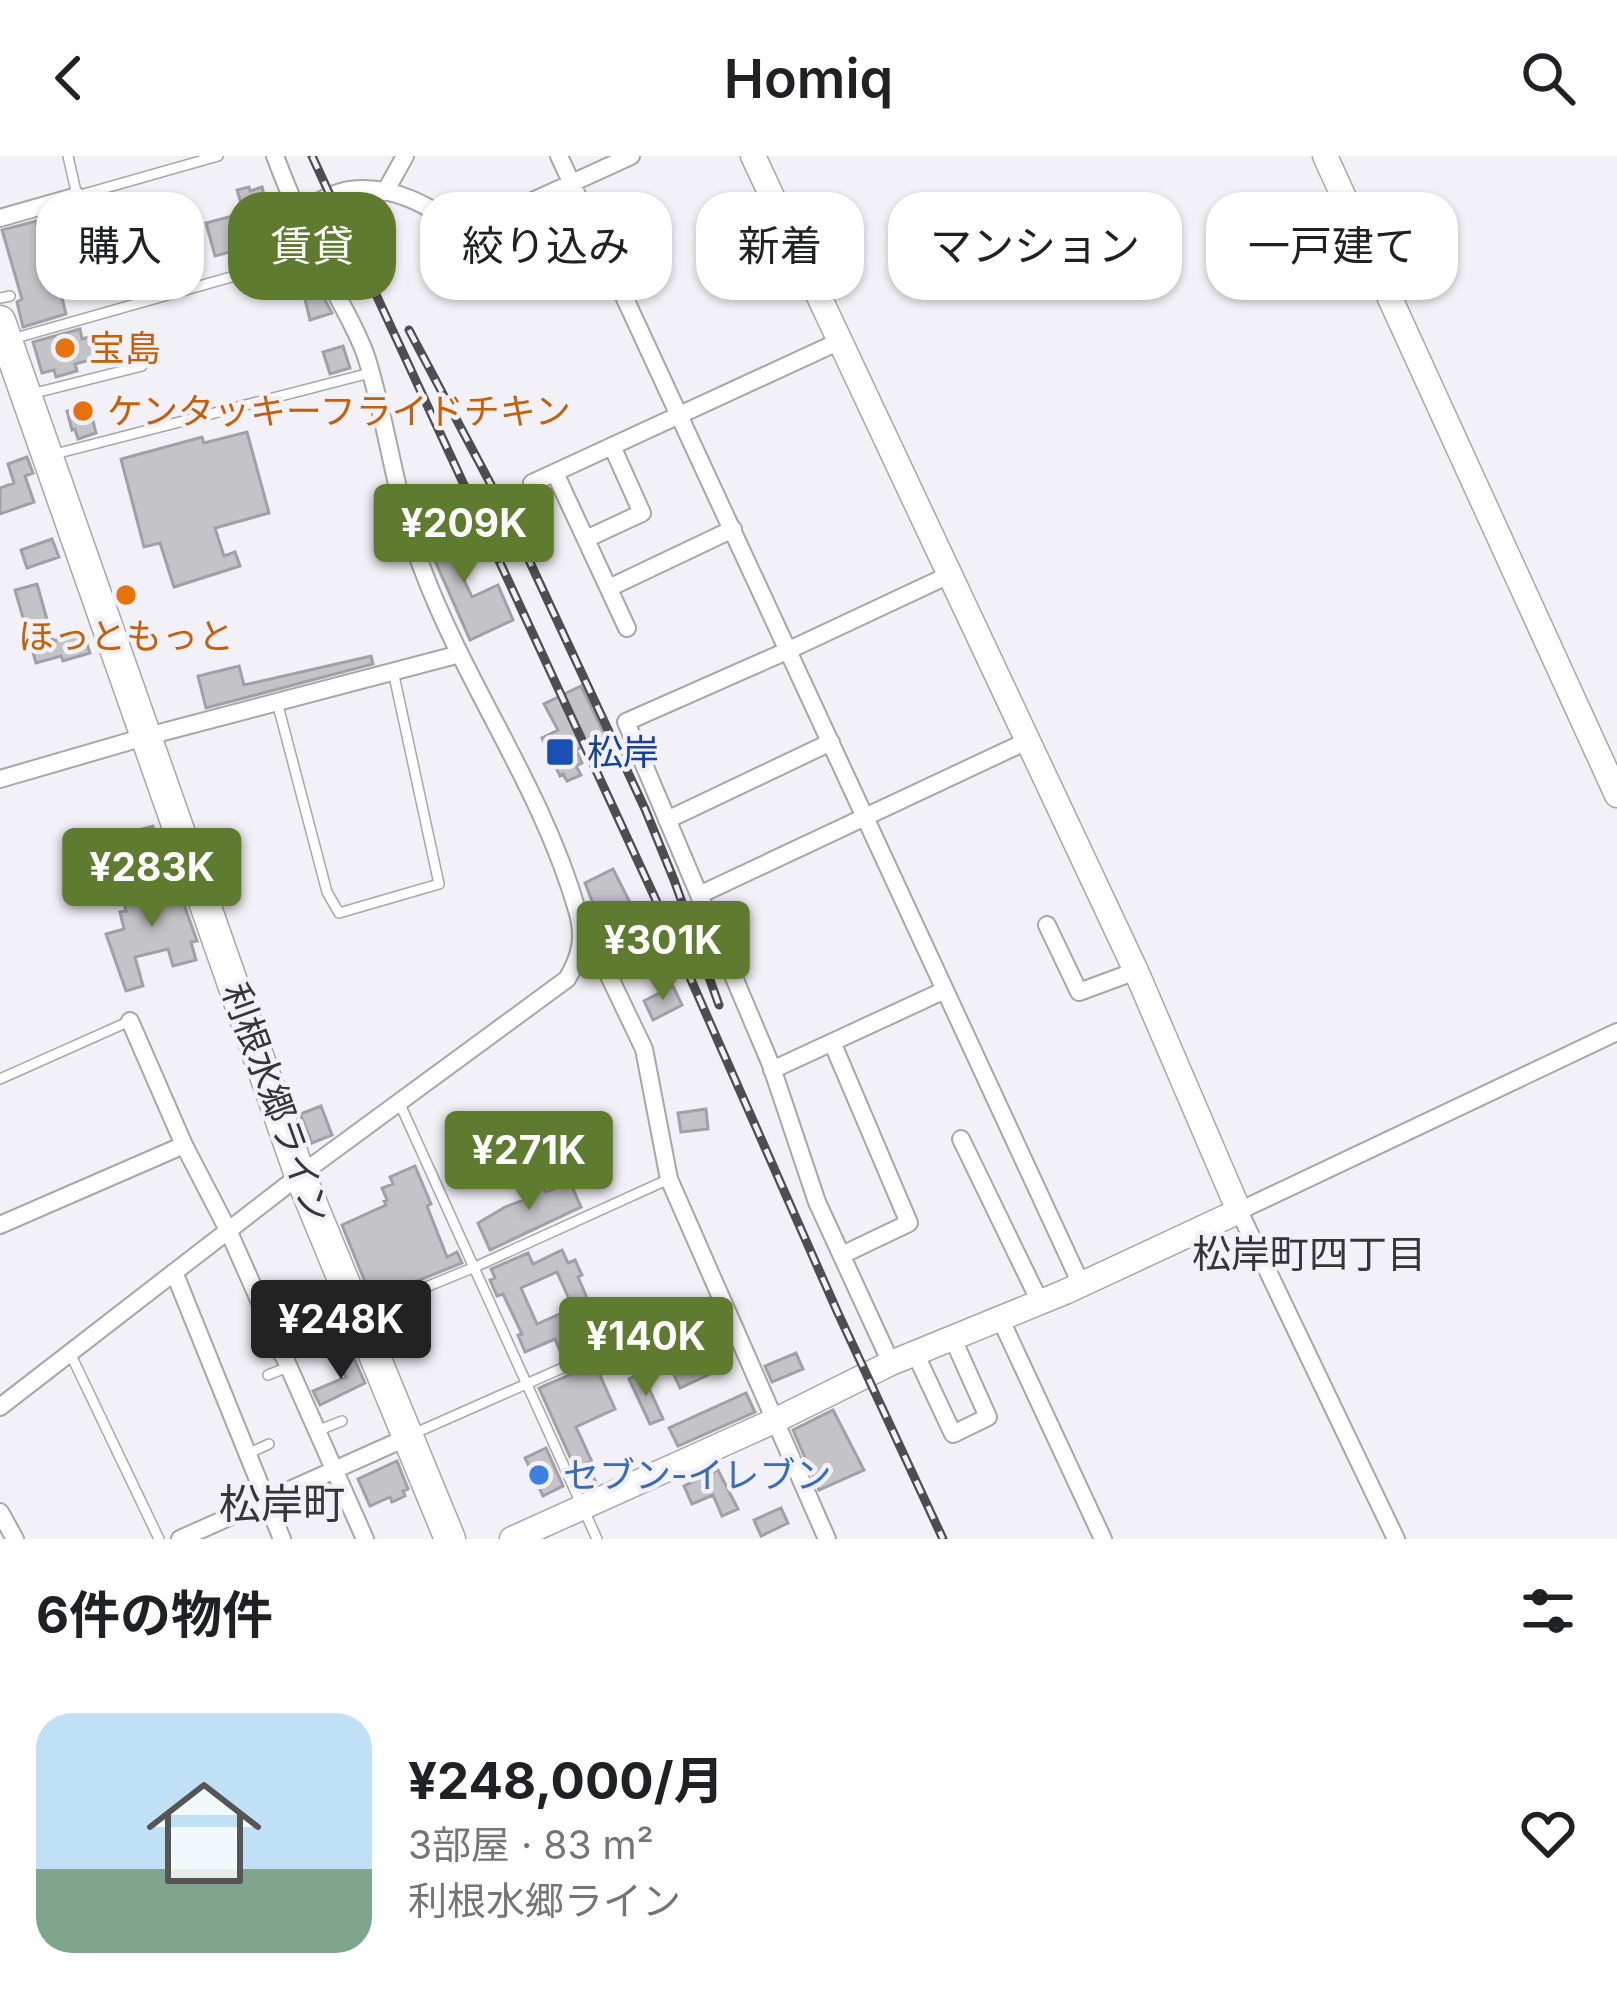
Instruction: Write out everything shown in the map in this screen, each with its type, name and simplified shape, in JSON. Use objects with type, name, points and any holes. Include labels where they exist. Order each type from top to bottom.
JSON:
[{"type":"highway","name":"利根水郷ライン","points":[[4,314],[26,395],[104,589],[148,736],[300,1175],[450,1539]]},
{"type":"street","points":[[275,156],[288,192]]},
{"type":"street","points":[[346,192],[386,192],[405,156]]},
{"type":"street","points":[[560,156],[1081,1284]]},
{"type":"street","points":[[396,193],[467,232],[631,156]]},
{"type":"street","points":[[753,156],[1136,971],[1239,1211],[1396,1539]]},
{"type":"street","points":[[1325,156],[1617,795]]},
{"type":"street","points":[[0,218],[36,208]]},
{"type":"street","points":[[0,1407],[300,1175],[567,979],[580,954],[578,914],[527,780],[421,567],[365,353],[339,300]]},
{"type":"street","points":[[532,483],[840,341]]},
{"type":"street","points":[[586,539],[642,513],[612,446]]},
{"type":"street","points":[[555,473],[627,628]]},
{"type":"street","points":[[609,588],[733,529]]},
{"type":"street","points":[[891,1363],[817,1202],[772,1070],[626,722],[949,575]]},
{"type":"street","points":[[0,779],[460,653]]},
{"type":"street","points":[[699,895],[1027,740]]},
{"type":"street","points":[[668,820],[831,742]]},
{"type":"street","points":[[1047,925],[1079,992],[1136,971]]},
{"type":"street","points":[[582,941],[598,955],[644,1049],[668,1179],[826,1539]]},
{"type":"street","points":[[772,1070],[945,990]]},
{"type":"street","points":[[130,1022],[365,1539]]},
{"type":"street","points":[[512,1539],[891,1363],[1081,1284],[1617,1032]]},
{"type":"street","points":[[832,1042],[909,1223],[842,1255]]},
{"type":"street","points":[[962,1139],[1040,1302]]},
{"type":"street","points":[[0,1225],[184,1145]]},
{"type":"street","points":[[174,1272],[282,1539]]},
{"type":"street","points":[[284,1360],[358,1317]]},
{"type":"street","points":[[1000,1318],[1103,1539]]},
{"type":"street","points":[[916,1355],[953,1434],[988,1417],[953,1339]]},
{"type":"street","points":[[180,1539],[408,1437]]},
{"type":"street","points":[[0,1511],[15,1539]]},
{"type":"lane","points":[[68,156],[76,192]]},
{"type":"lane","points":[[91,192],[218,156]]},
{"type":"lane","points":[[4,314],[228,270]]},
{"type":"lane","points":[[26,395],[142,366]]},
{"type":"lane","points":[[50,455],[370,373]]},
{"type":"lane","points":[[277,702],[327,892],[339,913],[440,884],[393,671]]},
{"type":"lane","points":[[0,1079],[130,1022]]},
{"type":"lane","points":[[399,1102],[597,1539]]},
{"type":"lane","points":[[358,1317],[668,1179]]},
{"type":"lane","points":[[408,1437],[721,1298]]},
{"type":"lane","points":[[70,1353],[160,1539]]},
{"type":"lane","points":[[268,1375],[284,1360]]},
{"type":"lane","points":[[317,1431],[341,1421]]},
{"type":"lane","points":[[246,1454],[269,1444]]},
{"type":"building","points":[[228,217],[228,252],[215,256],[206,223]]},
{"type":"building","points":[[36,221],[36,300],[62,300],[66,314],[23,327],[17,302],[22,299],[2,230]]},
{"type":"building","points":[[305,300],[325,300],[332,313],[310,320]]},
{"type":"building","name":"宝島","points":[[80,329],[82,339],[92,336],[98,358],[75,364],[77,371],[56,377],[54,370],[42,373],[33,342]]},
{"type":"building","points":[[343,346],[350,368],[330,374],[323,352]]},
{"type":"building","points":[[89,405],[96,433],[78,439],[67,411]]},
{"type":"building","points":[[247,432],[269,513],[215,528],[224,556],[235,552],[240,566],[174,587],[160,543],[144,547],[121,459],[202,437],[204,443]]},
{"type":"building","points":[[27,457],[33,473],[25,476],[34,502],[0,514],[0,488],[14,483],[8,464]]},
{"type":"building","points":[[431,509],[472,597],[498,585],[513,620],[470,640],[418,515]]},
{"type":"building","points":[[52,539],[59,557],[27,568],[21,550]]},
{"type":"building","points":[[37,584],[53,641],[83,632],[90,653],[36,663],[15,590]]},
{"type":"building","points":[[371,656],[373,664],[206,708],[198,676],[239,666],[244,685]]},
{"type":"building","points":[[581,686],[605,735],[576,750],[581,775],[567,781],[542,738],[558,730],[544,704]]},
{"type":"building","points":[[153,826],[158,846],[99,862],[93,842]]},
{"type":"building","points":[[613,869],[651,944],[621,958],[585,883]]},
{"type":"building","points":[[175,879],[197,941],[191,942],[196,960],[173,966],[168,949],[135,957],[143,986],[126,991],[106,934],[124,929],[122,896]]},
{"type":"building","points":[[673,986],[682,1005],[653,1020],[644,1001]]},
{"type":"building","points":[[321,1106],[332,1135],[312,1143],[300,1114]]},
{"type":"building","points":[[706,1109],[708,1129],[681,1132],[678,1113]]},
{"type":"building","points":[[415,1166],[447,1257],[457,1252],[462,1263],[372,1299],[342,1225],[386,1205],[382,1188],[393,1184],[390,1177]]},
{"type":"building","points":[[540,1180],[546,1192],[570,1182],[581,1207],[490,1250],[478,1223],[524,1200],[519,1189]]},
{"type":"building","points":[[562,1250],[568,1263],[575,1260],[591,1307],[579,1313],[589,1337],[597,1334],[600,1342],[563,1358],[555,1339],[525,1352],[503,1294],[497,1296],[490,1280],[495,1278],[491,1269],[528,1253],[533,1264]],"holes":[[[557,1272],[573,1308],[537,1324],[521,1288]]]},
{"type":"building","points":[[690,1326],[712,1373],[680,1388],[658,1340]]},
{"type":"building","points":[[796,1353],[803,1369],[772,1382],[765,1366]]},
{"type":"building","points":[[353,1356],[365,1383],[320,1405],[313,1391],[346,1377],[339,1362]]},
{"type":"building","points":[[595,1364],[615,1409],[576,1427],[596,1483],[584,1488],[539,1388]]},
{"type":"building","points":[[642,1373],[663,1419],[650,1424],[629,1379]]},
{"type":"building","points":[[746,1393],[755,1412],[678,1446],[669,1428]]},
{"type":"building","points":[[833,1410],[864,1470],[819,1490],[793,1430]]},
{"type":"building","points":[[546,1448],[563,1486],[543,1496],[525,1458]]},
{"type":"building","points":[[397,1461],[408,1489],[403,1491],[405,1496],[370,1506],[358,1479]]},
{"type":"building","points":[[718,1470],[738,1509],[722,1516],[713,1495],[692,1504],[684,1486]]},
{"type":"building","points":[[781,1508],[788,1523],[761,1536],[754,1520]]},
{"type":"railway","points":[[312,156],[655,898],[943,1539]]},
{"type":"railway","points":[[409,330],[514,528],[645,809],[719,1005]]},
{"type":"place","name":"宝島","points":[[65,348]]},
{"type":"place","name":"ケンタッキーフライドチキン","points":[[83,411]]},
{"type":"place","name":"ほっともっと","points":[[126,595]]},
{"type":"place","name":"松岸","points":[[560,752]]},
{"type":"place","name":"セブン-イレブン","points":[[539,1475]]},
{"type":"district","name":"松岸町四丁目","points":[[1309,1253]]},
{"type":"district","name":"松岸町","points":[[282,1503]]}]
